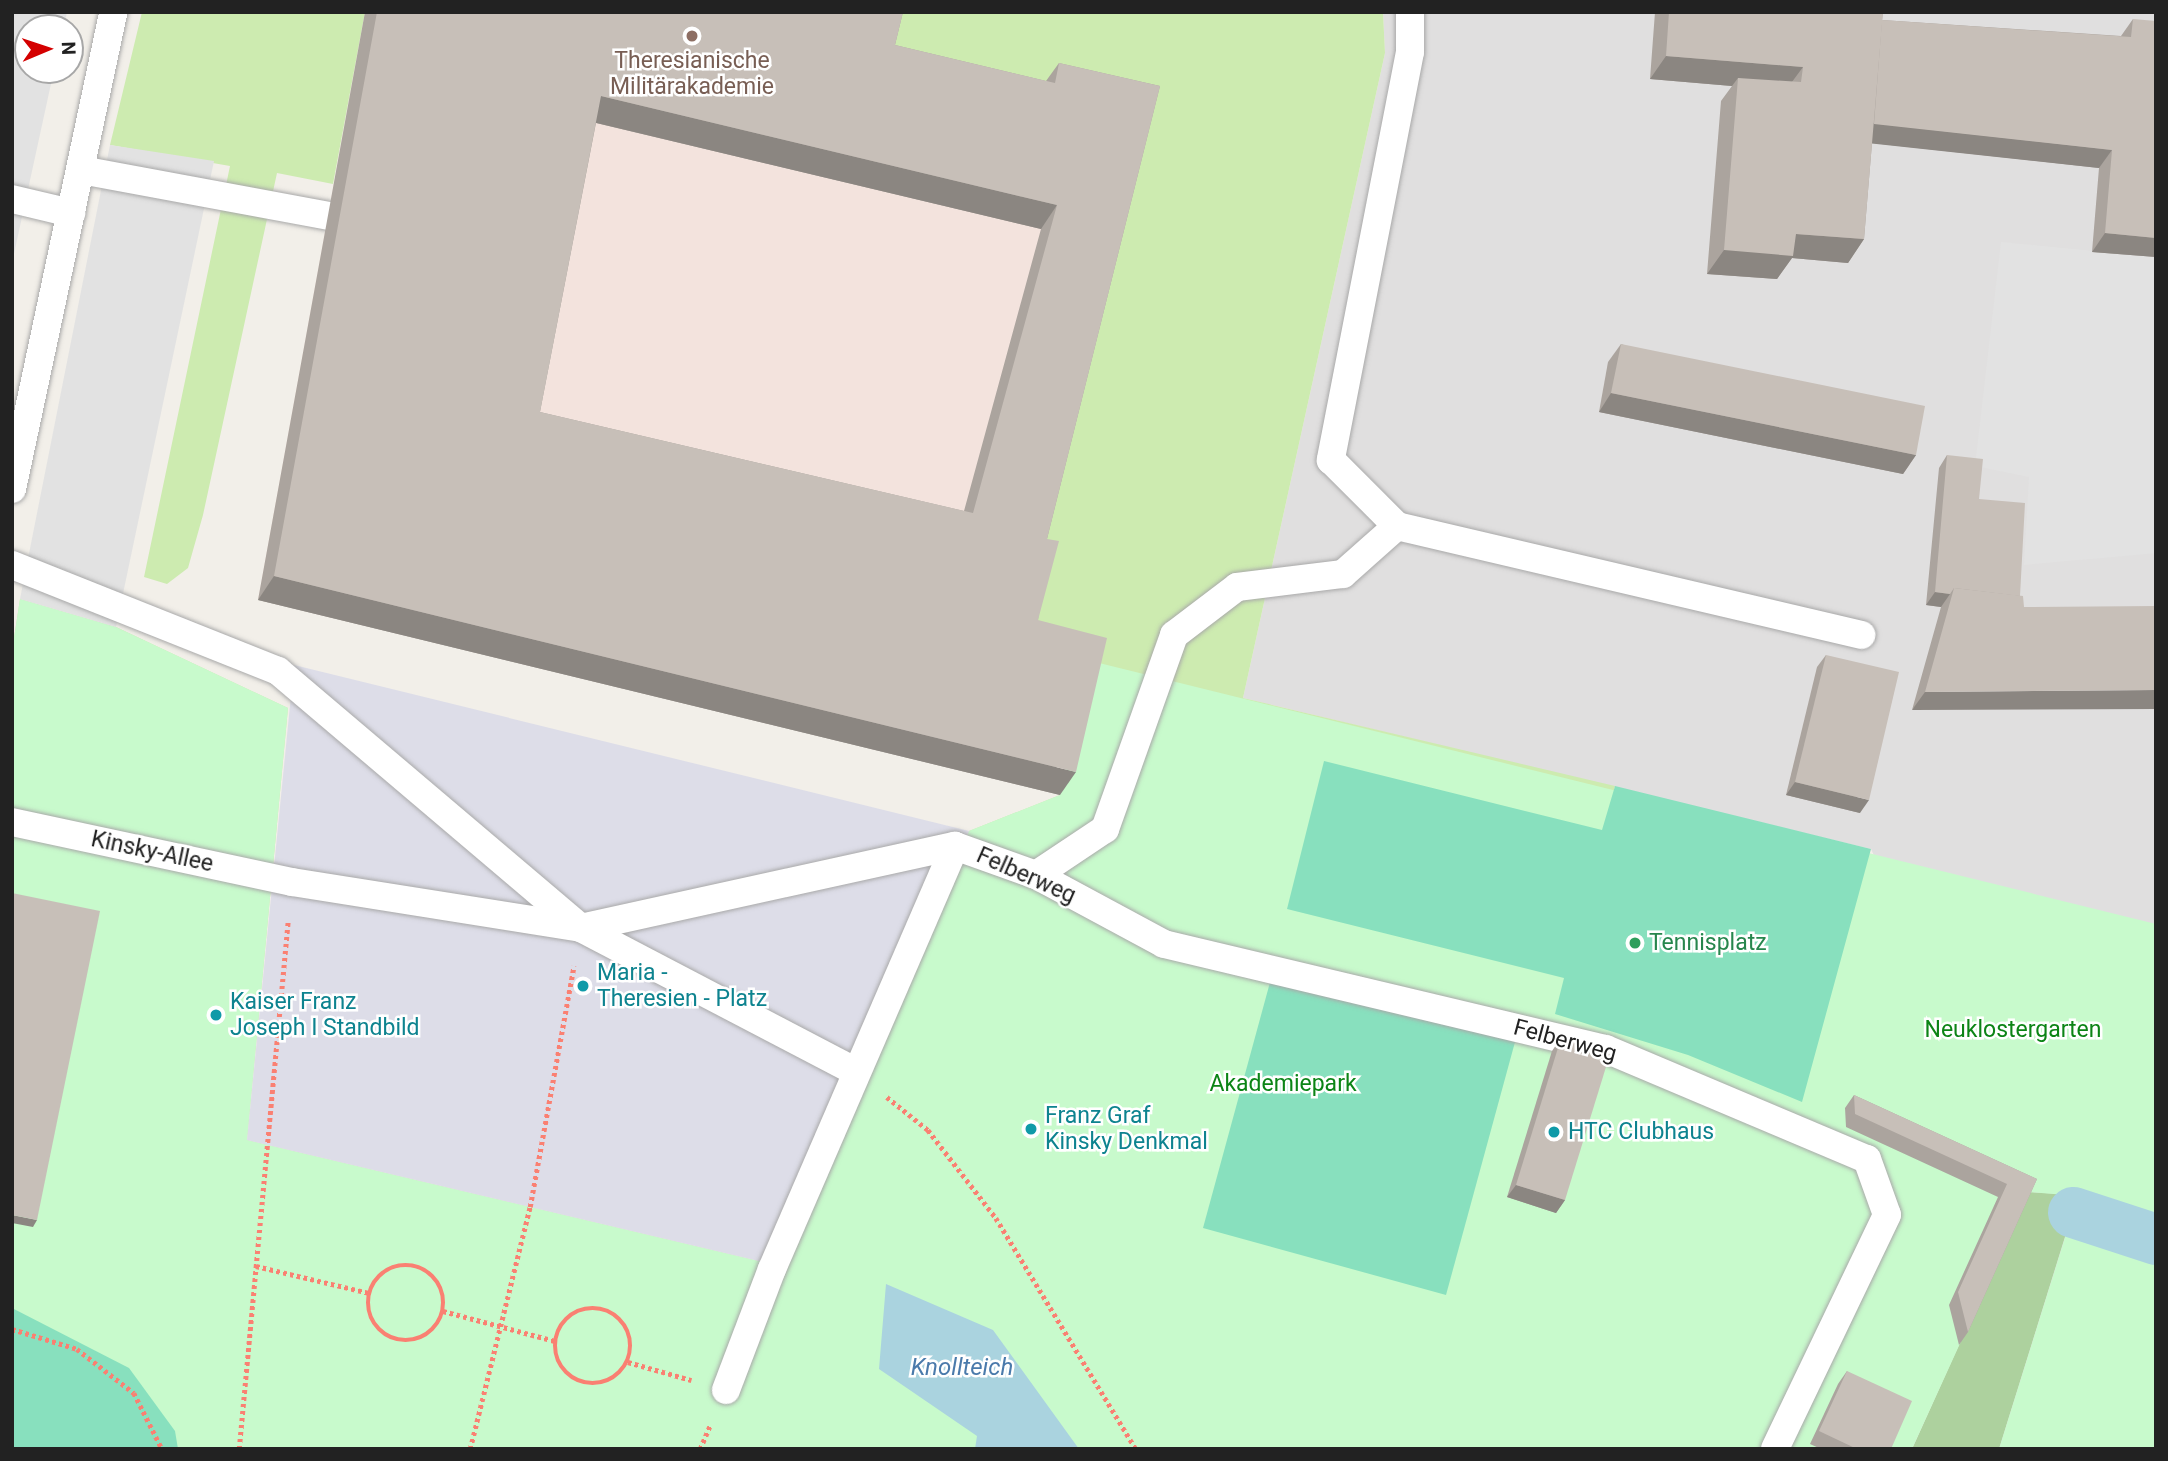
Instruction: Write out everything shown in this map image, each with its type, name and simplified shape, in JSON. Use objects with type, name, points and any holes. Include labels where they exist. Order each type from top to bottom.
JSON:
[{"type":"lane","points":[[12,489],[113,12]]},
{"type":"lane","points":[[1410,12],[1410,52],[1331,460],[1397,526],[1861,635]]},
{"type":"lane","points":[[81,170],[328,216]]},
{"type":"lane","points":[[12,199],[71,213]]},
{"type":"lane","points":[[1036,875],[1105,830],[1174,635],[1237,587],[1343,573],[1397,526]]},
{"type":"lane","points":[[12,565],[278,671],[581,928],[855,1071]]},
{"type":"lane","name":"Kinsky-Allee","points":[[12,822],[292,882],[581,928]]},
{"type":"lane","points":[[581,928],[955,846]]},
{"type":"lane","points":[[726,1390],[855,1071],[955,846]]},
{"type":"lane","name":"Felberweg","points":[[955,846],[1036,875],[1164,944],[1606,1049],[1867,1159],[1887,1215],[1774,1449]]},
{"type":"path","points":[[239,1449],[292,882]]},
{"type":"path","points":[[453,1449],[467,1449],[530,1207],[581,928]]},
{"type":"path","points":[[855,1071],[928,1130],[996,1218],[1136,1449]]},
{"type":"path","points":[[256,1266],[369,1293]]},
{"type":"path","points":[[395,1266],[421,1268],[440,1286],[443,1311],[431,1332],[397,1340],[377,1328],[369,1293],[395,1266]]},
{"type":"path","points":[[603,1309],[630,1336],[628,1362],[612,1379],[577,1381],[559,1364],[555,1341],[578,1311],[603,1309]]},
{"type":"path","points":[[443,1311],[555,1341]]},
{"type":"path","points":[[12,1329],[77,1349],[134,1393],[162,1449]]},
{"type":"path","points":[[628,1362],[726,1390]]},
{"type":"shaded area","points":[[12,12],[67,12],[14,14],[14,84],[51,84],[12,263]]},
{"type":"shaded area","points":[[365,12],[893,12],[1143,110],[1030,561],[258,600]]},
{"type":"shaded area","points":[[1383,12],[2156,12],[2156,1449],[1912,1449],[2028,1192],[1871,849],[1243,698],[1385,53]]},
{"type":"shaded area","points":[[110,145],[214,161],[116,627],[20,599]]},
{"type":"shaded area","points":[[2001,242],[2156,257],[2156,553],[2024,565],[2029,477],[1975,466]]},
{"type":"shaded area","name":"Maria - Theresien - Platz","points":[[294,665],[969,831],[791,1252],[767,1263],[247,1140]]},
{"type":"green space","points":[[142,12],[365,12],[333,184],[277,173],[203,515],[188,568],[167,584],[144,577],[230,166],[110,145]]},
{"type":"green space","points":[[893,12],[1383,12],[1385,53],[1243,698],[1615,786],[1603,830],[1324,761],[1287,909],[1564,978],[1555,1014],[1688,1055],[1846,1127],[1713,1449],[1079,1449],[993,1329],[791,1252],[969,831],[1060,795],[1091,662],[1021,644],[1042,565],[1030,562],[1143,110],[1043,86],[1038,107],[879,69]]},
{"type":"green space","points":[[20,599],[116,627],[288,708],[247,1140],[767,1263],[791,1252],[727,1449],[178,1449],[175,1431],[129,1368],[12,1308],[12,651]]},
{"type":"green space","name":"Akademiepark","points":[[20,599],[116,627],[288,708],[247,1140],[767,1263],[791,1252],[969,831],[1060,795],[1091,661],[2156,924],[2156,1449],[1999,1449],[2078,1196],[2029,1192],[1912,1449],[12,1449],[12,651]]},
{"type":"green space","name":"Tennisplatz","points":[[1324,761],[1602,830],[1615,786],[1871,849],[1802,1102],[1688,1055],[1555,1014],[1564,978],[1287,909]]},
{"type":"green space","points":[[1272,975],[1515,1042],[1446,1295],[1203,1228]]},
{"type":"green space","points":[[2028,1192],[2078,1195],[1999,1449],[1912,1449]]},
{"type":"green space","points":[[12,1308],[129,1368],[175,1431],[178,1449],[12,1449]]},
{"type":"water","name":"Knollteich","points":[[886,1284],[993,1330],[1079,1449],[975,1449],[977,1436],[879,1369]]},
{"type":"building","points":[[377,12],[903,12],[895,45],[1055,83],[1059,63],[1160,86],[1047,539],[1059,541],[1038,620],[1107,638],[1076,772],[274,576]],"holes":[[[601,96],[1057,205],[973,513],[540,412]]]},
{"type":"building","points":[[1669,12],[1883,12],[1864,239],[1796,234],[1793,256],[1724,250],[1738,78],[1801,82],[1803,67],[1666,56]]},
{"type":"building","points":[[2133,19],[2156,21],[2156,238],[2105,233],[2112,150],[1874,124],[1882,20],[2131,37]]},
{"type":"building","points":[[1621,344],[1925,406],[1916,455],[1611,393]]},
{"type":"building","points":[[1947,455],[1983,459],[1979,499],[2025,503],[2020,596],[1954,588],[1950,594],[1935,592]]},
{"type":"building","points":[[1954,588],[2023,596],[2024,607],[2156,606],[2156,690],[1925,692]]},
{"type":"building","points":[[1826,655],[1899,672],[1869,800],[1795,782]]},
{"type":"building","points":[[12,893],[100,911],[37,1220],[12,1215]]},
{"type":"building","name":"HTC Clubhaus","points":[[1561,1038],[1610,1054],[1565,1200],[1516,1185]]},
{"type":"building","points":[[1854,1095],[2037,1179],[1968,1332],[1958,1292],[2007,1184],[1855,1114]]},
{"type":"building","points":[[1847,1371],[1912,1401],[1891,1449],[1857,1449],[1819,1431]]},
{"type":"waterway","points":[[2073,1212],[2156,1239]]},
{"type":"place","name":"Theresianische Militärakademie","points":[[692,36]]},
{"type":"place","name":"Tennisplatz","points":[[1635,943]]},
{"type":"place","name":"Maria - Theresien - Platz","points":[[583,986]]},
{"type":"place","name":"Kaiser Franz Joseph I Standbild","points":[[216,1015]]},
{"type":"place","name":"Franz Graf Kinsky Denkmal","points":[[1031,1129]]},
{"type":"place","name":"HTC Clubhaus","points":[[1554,1132]]},
{"type":"park label","name":"Neuklostergarten","points":[[2013,1030]]}]
